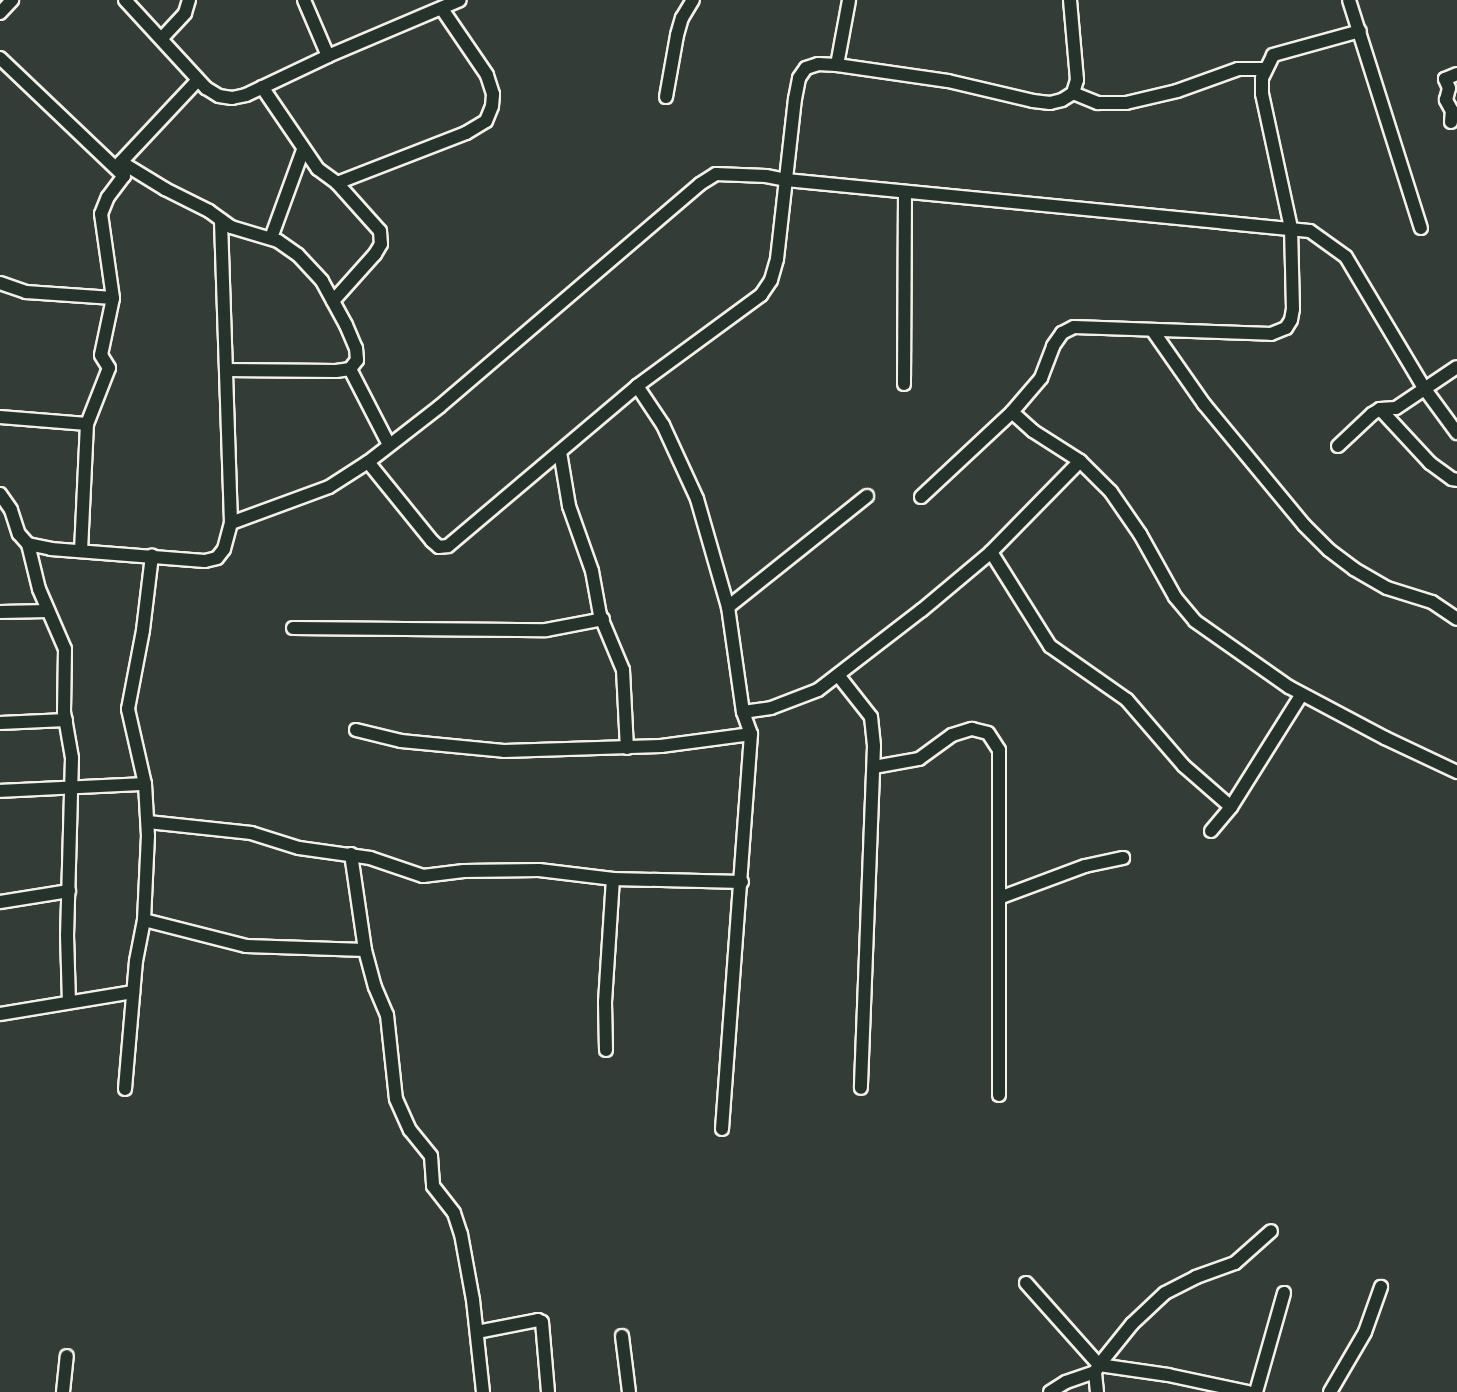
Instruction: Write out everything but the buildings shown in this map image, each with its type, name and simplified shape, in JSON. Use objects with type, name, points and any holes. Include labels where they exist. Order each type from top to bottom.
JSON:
[{"type":"street","points":[[0,13],[12,0]]},
{"type":"street","points":[[125,0],[198,80],[219,96],[232,98],[246,95],[328,56],[460,0]]},
{"type":"street","points":[[162,38],[185,13],[189,0]]},
{"type":"street","points":[[304,0],[328,56]]},
{"type":"street","points":[[666,97],[682,18],[693,0]]},
{"type":"street","points":[[837,65],[849,0]]},
{"type":"street","points":[[368,462],[439,547],[448,546],[638,386],[761,295],[771,280],[777,259],[799,78],[806,68],[818,64],[837,65],[948,81],[1042,102],[1062,100],[1073,93],[1077,80],[1070,0]]},
{"type":"street","points":[[1349,0],[1421,228]]},
{"type":"street","points":[[337,183],[466,133],[486,121],[492,106],[493,94],[488,75],[442,9]]},
{"type":"street","points":[[921,497],[1012,412],[1041,378],[1053,346],[1062,333],[1074,327],[1271,334],[1286,328],[1291,320],[1293,309],[1291,228],[1262,94],[1262,78],[1273,55],[1360,31]]},
{"type":"street","points":[[0,58],[124,176]]},
{"type":"street","points":[[1073,93],[1098,103],[1126,103],[1177,92],[1238,69],[1266,69]]},
{"type":"street","points":[[1451,123],[1452,111],[1446,100],[1449,88],[1445,79],[1457,74]]},
{"type":"street","points":[[121,162],[198,80]]},
{"type":"street","points":[[262,87],[318,169],[337,183],[375,224],[382,237],[375,254],[333,301]]},
{"type":"street","points":[[271,238],[303,150]]},
{"type":"street","points":[[81,551],[87,424],[109,368],[101,355],[113,298],[101,214],[108,197],[124,176],[121,162]]},
{"type":"street","points":[[121,162],[165,189],[209,211],[231,227],[271,238],[298,255],[322,281],[356,348],[357,360],[350,369]]},
{"type":"street","points":[[231,522],[328,488],[368,462],[439,406],[700,184],[716,174],[737,173],[786,180],[1310,231],[1346,257],[1424,388],[1457,433]]},
{"type":"street","points":[[904,384],[905,192]]},
{"type":"street","points":[[28,544],[51,549],[205,561],[217,558],[224,549],[231,522],[221,220]]},
{"type":"street","points":[[0,284],[26,292],[113,298]]},
{"type":"street","points":[[1153,331],[1204,404],[1276,488],[1304,525],[1329,550],[1354,569],[1387,588],[1432,602],[1457,619]]},
{"type":"street","points":[[1338,446],[1362,422],[1380,409],[1396,408],[1457,368]]},
{"type":"street","points":[[350,369],[389,445]]},
{"type":"street","points":[[226,370],[350,369]]},
{"type":"street","points":[[638,386],[663,425],[697,499],[728,607],[743,712],[751,735],[742,882],[722,1129]]},
{"type":"street","points":[[1380,409],[1430,463],[1452,479],[1457,480]]},
{"type":"street","points":[[1012,412],[1034,431],[1080,461],[1111,492],[1140,534],[1175,597],[1195,621],[1239,655],[1302,694],[1457,772]]},
{"type":"street","points":[[0,417],[87,424]]},
{"type":"street","points":[[560,452],[569,506],[592,571],[603,619],[623,670],[627,748]]},
{"type":"street","points":[[743,712],[771,708],[818,690],[922,610],[991,552],[1080,461]]},
{"type":"street","points":[[0,495],[12,510],[19,534],[28,544],[39,589],[64,640],[66,720],[71,743],[67,935],[69,1001]]},
{"type":"street","points":[[728,607],[867,496]]},
{"type":"street","points":[[991,552],[1050,646],[1127,700],[1184,766],[1231,807]]},
{"type":"street","points":[[125,1089],[133,992],[144,920],[148,822],[145,784],[128,709],[152,556]]},
{"type":"street","points":[[0,612],[48,611]]},
{"type":"street","points":[[293,628],[372,626],[546,630],[603,619]]},
{"type":"street","points":[[838,675],[871,717],[874,767],[861,1088]]},
{"type":"street","points":[[1211,831],[1231,807],[1302,694]]},
{"type":"street","points":[[0,723],[66,720]]},
{"type":"street","points":[[874,767],[919,759],[952,735],[972,729],[988,733],[999,750],[999,1095]]},
{"type":"street","points":[[356,730],[401,741],[478,750],[627,748],[751,735]]},
{"type":"street","points":[[0,791],[145,784]]},
{"type":"street","points":[[148,822],[251,833],[299,848],[351,854],[423,876],[495,869],[539,870],[613,879],[742,882]]},
{"type":"street","points":[[351,854],[365,950],[375,987],[387,1015],[396,1099],[410,1130],[431,1156],[433,1186],[457,1218],[470,1280],[483,1392]]},
{"type":"street","points":[[999,898],[1085,866],[1123,858]]},
{"type":"street","points":[[606,1050],[605,1002],[613,879]]},
{"type":"street","points":[[0,902],[69,891]]},
{"type":"street","points":[[144,920],[246,945],[365,950]]},
{"type":"street","points":[[0,1014],[133,992]]},
{"type":"street","points":[[1050,1392],[1097,1368],[1132,1324],[1165,1293],[1196,1277],[1236,1263],[1270,1231]]},
{"type":"street","points":[[1026,1282],[1097,1368],[1097,1392]]},
{"type":"street","points":[[1330,1392],[1365,1332],[1381,1287]]},
{"type":"street","points":[[1256,1392],[1284,1293]]},
{"type":"street","points":[[477,1332],[538,1320],[542,1323],[548,1392]]},
{"type":"street","points":[[622,1336],[629,1392]]},
{"type":"street","points":[[63,1392],[67,1356]]},
{"type":"street","points":[[1097,1368],[1168,1375],[1248,1392]]}]
